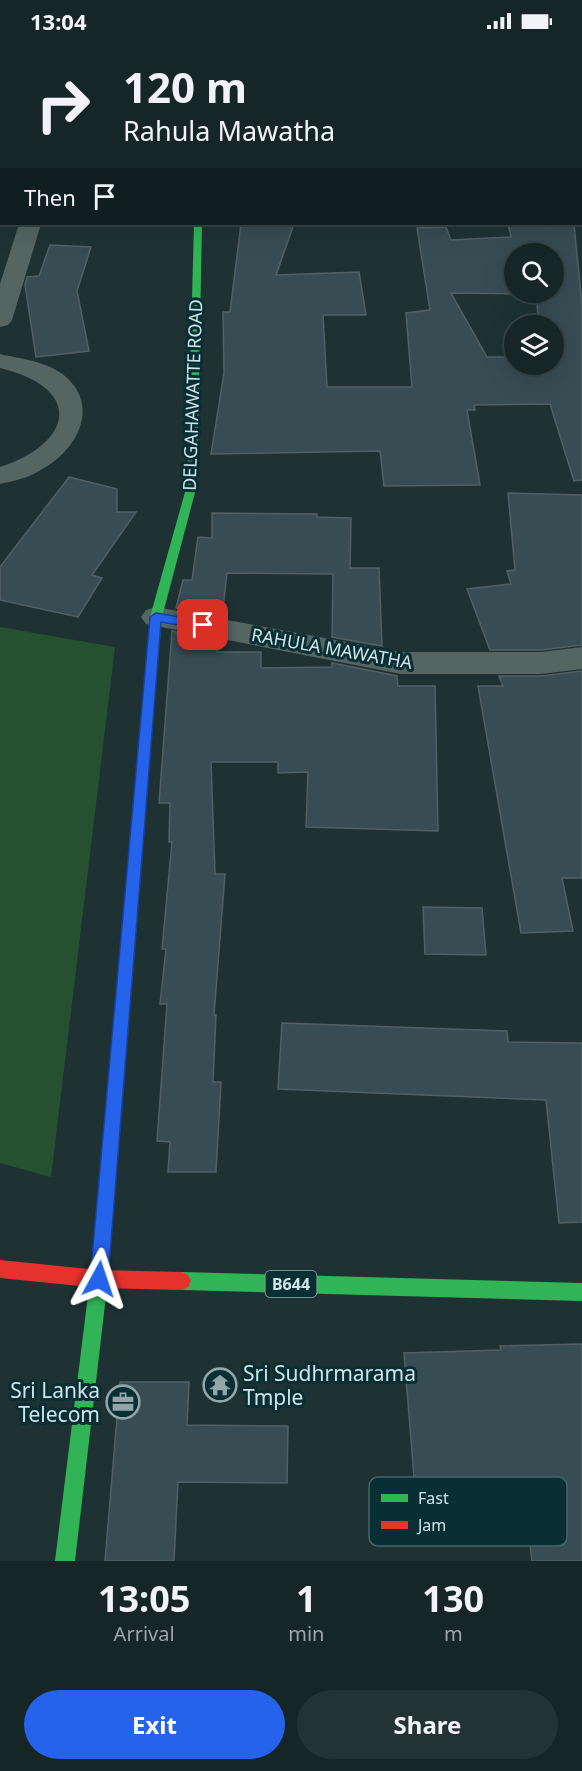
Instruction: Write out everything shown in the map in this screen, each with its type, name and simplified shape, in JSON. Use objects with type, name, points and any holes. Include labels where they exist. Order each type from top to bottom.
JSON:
[{"type":"street","points":[[0,320],[30,225]]},
{"type":"street","name":"DELGAHAWATTE ROAD","points":[[65,1561],[99,1279],[156,617],[192,485],[198,225]]},
{"type":"street","points":[[0,362],[18,363],[44,372],[63,386],[73,403],[72,423],[60,443],[39,460],[0,476]]},
{"type":"street","name":"RAHULA MAWATHA","points":[[156,617],[401,663],[541,663],[582,658]]},
{"type":"street","name":"B644","points":[[0,1269],[99,1279],[582,1292]]},
{"type":"green space","points":[[0,627],[115,647],[51,1177],[0,1163]]},
{"type":"building","points":[[241,225],[294,225],[276,275],[359,272],[366,315],[323,315],[327,387],[412,387],[406,313],[430,310],[417,228],[446,227],[451,240],[511,237],[508,225],[574,225],[582,304],[582,480],[574,481],[550,404],[474,405],[475,410],[467,410],[480,485],[384,486],[380,451],[211,454],[224,373],[223,312],[230,312]],"holes":[[[504,243],[564,243],[564,303],[537,303],[538,315],[564,315],[564,375],[504,375],[504,357],[487,357],[451,293],[504,294]]]},
{"type":"building","points":[[50,245],[91,247],[77,291],[89,351],[36,357],[25,285],[27,277],[39,276]]},
{"type":"building","points":[[69,477],[117,489],[117,512],[136,512],[92,575],[102,578],[78,617],[0,600],[0,567]]},
{"type":"building","points":[[508,493],[582,495],[582,645],[541,650],[490,650],[467,589],[511,584],[507,571],[515,570]]},
{"type":"building","points":[[212,513],[317,514],[317,517],[351,518],[350,568],[379,568],[382,646],[332,637],[333,574],[227,573],[222,617],[176,608],[183,580],[192,580],[198,537],[212,538]]},
{"type":"building","points":[[172,631],[219,641],[217,652],[261,652],[261,668],[332,667],[332,663],[397,676],[398,686],[435,686],[438,831],[306,827],[308,772],[278,773],[278,762],[211,762],[215,874],[225,874],[214,1015],[216,1015],[213,1082],[221,1082],[216,1172],[168,1172],[170,1142],[157,1141],[167,1004],[160,1004],[166,949],[162,949],[172,842],[169,842],[170,803],[159,803]]},
{"type":"building","points":[[582,671],[582,878],[562,878],[573,931],[521,933],[478,686],[503,686],[499,676],[541,676]]},
{"type":"building","points":[[423,907],[482,908],[486,955],[425,954]]},
{"type":"building","points":[[282,1023],[507,1031],[508,1042],[582,1043],[582,1222],[559,1223],[546,1100],[278,1089]]},
{"type":"building","points":[[582,1344],[582,1561],[532,1561],[530,1546],[567,1546],[567,1477],[414,1477],[404,1353],[501,1350],[500,1346]]},
{"type":"building","points":[[120,1382],[189,1382],[187,1425],[288,1426],[287,1483],[178,1482],[174,1561],[105,1561]]},
{"type":"traffic: fast","points":[[149,694],[156,617],[192,485],[198,225]]},
{"type":"traffic: fast","points":[[65,1561],[99,1279],[131,911]]},
{"type":"traffic: fast","points":[[182,1281],[582,1292]]},
{"type":"traffic: jam","points":[[131,911],[149,694]]},
{"type":"traffic: jam","points":[[0,1269],[99,1279],[182,1281]]},
{"type":"place","name":"Sri Sudhrmarama Tmple","points":[[220,1385]]},
{"type":"place","name":"Sri Lanka Telecom","points":[[123,1402]]},
{"type":"route","points":[[99,1279],[156,617],[203,625]]}]
